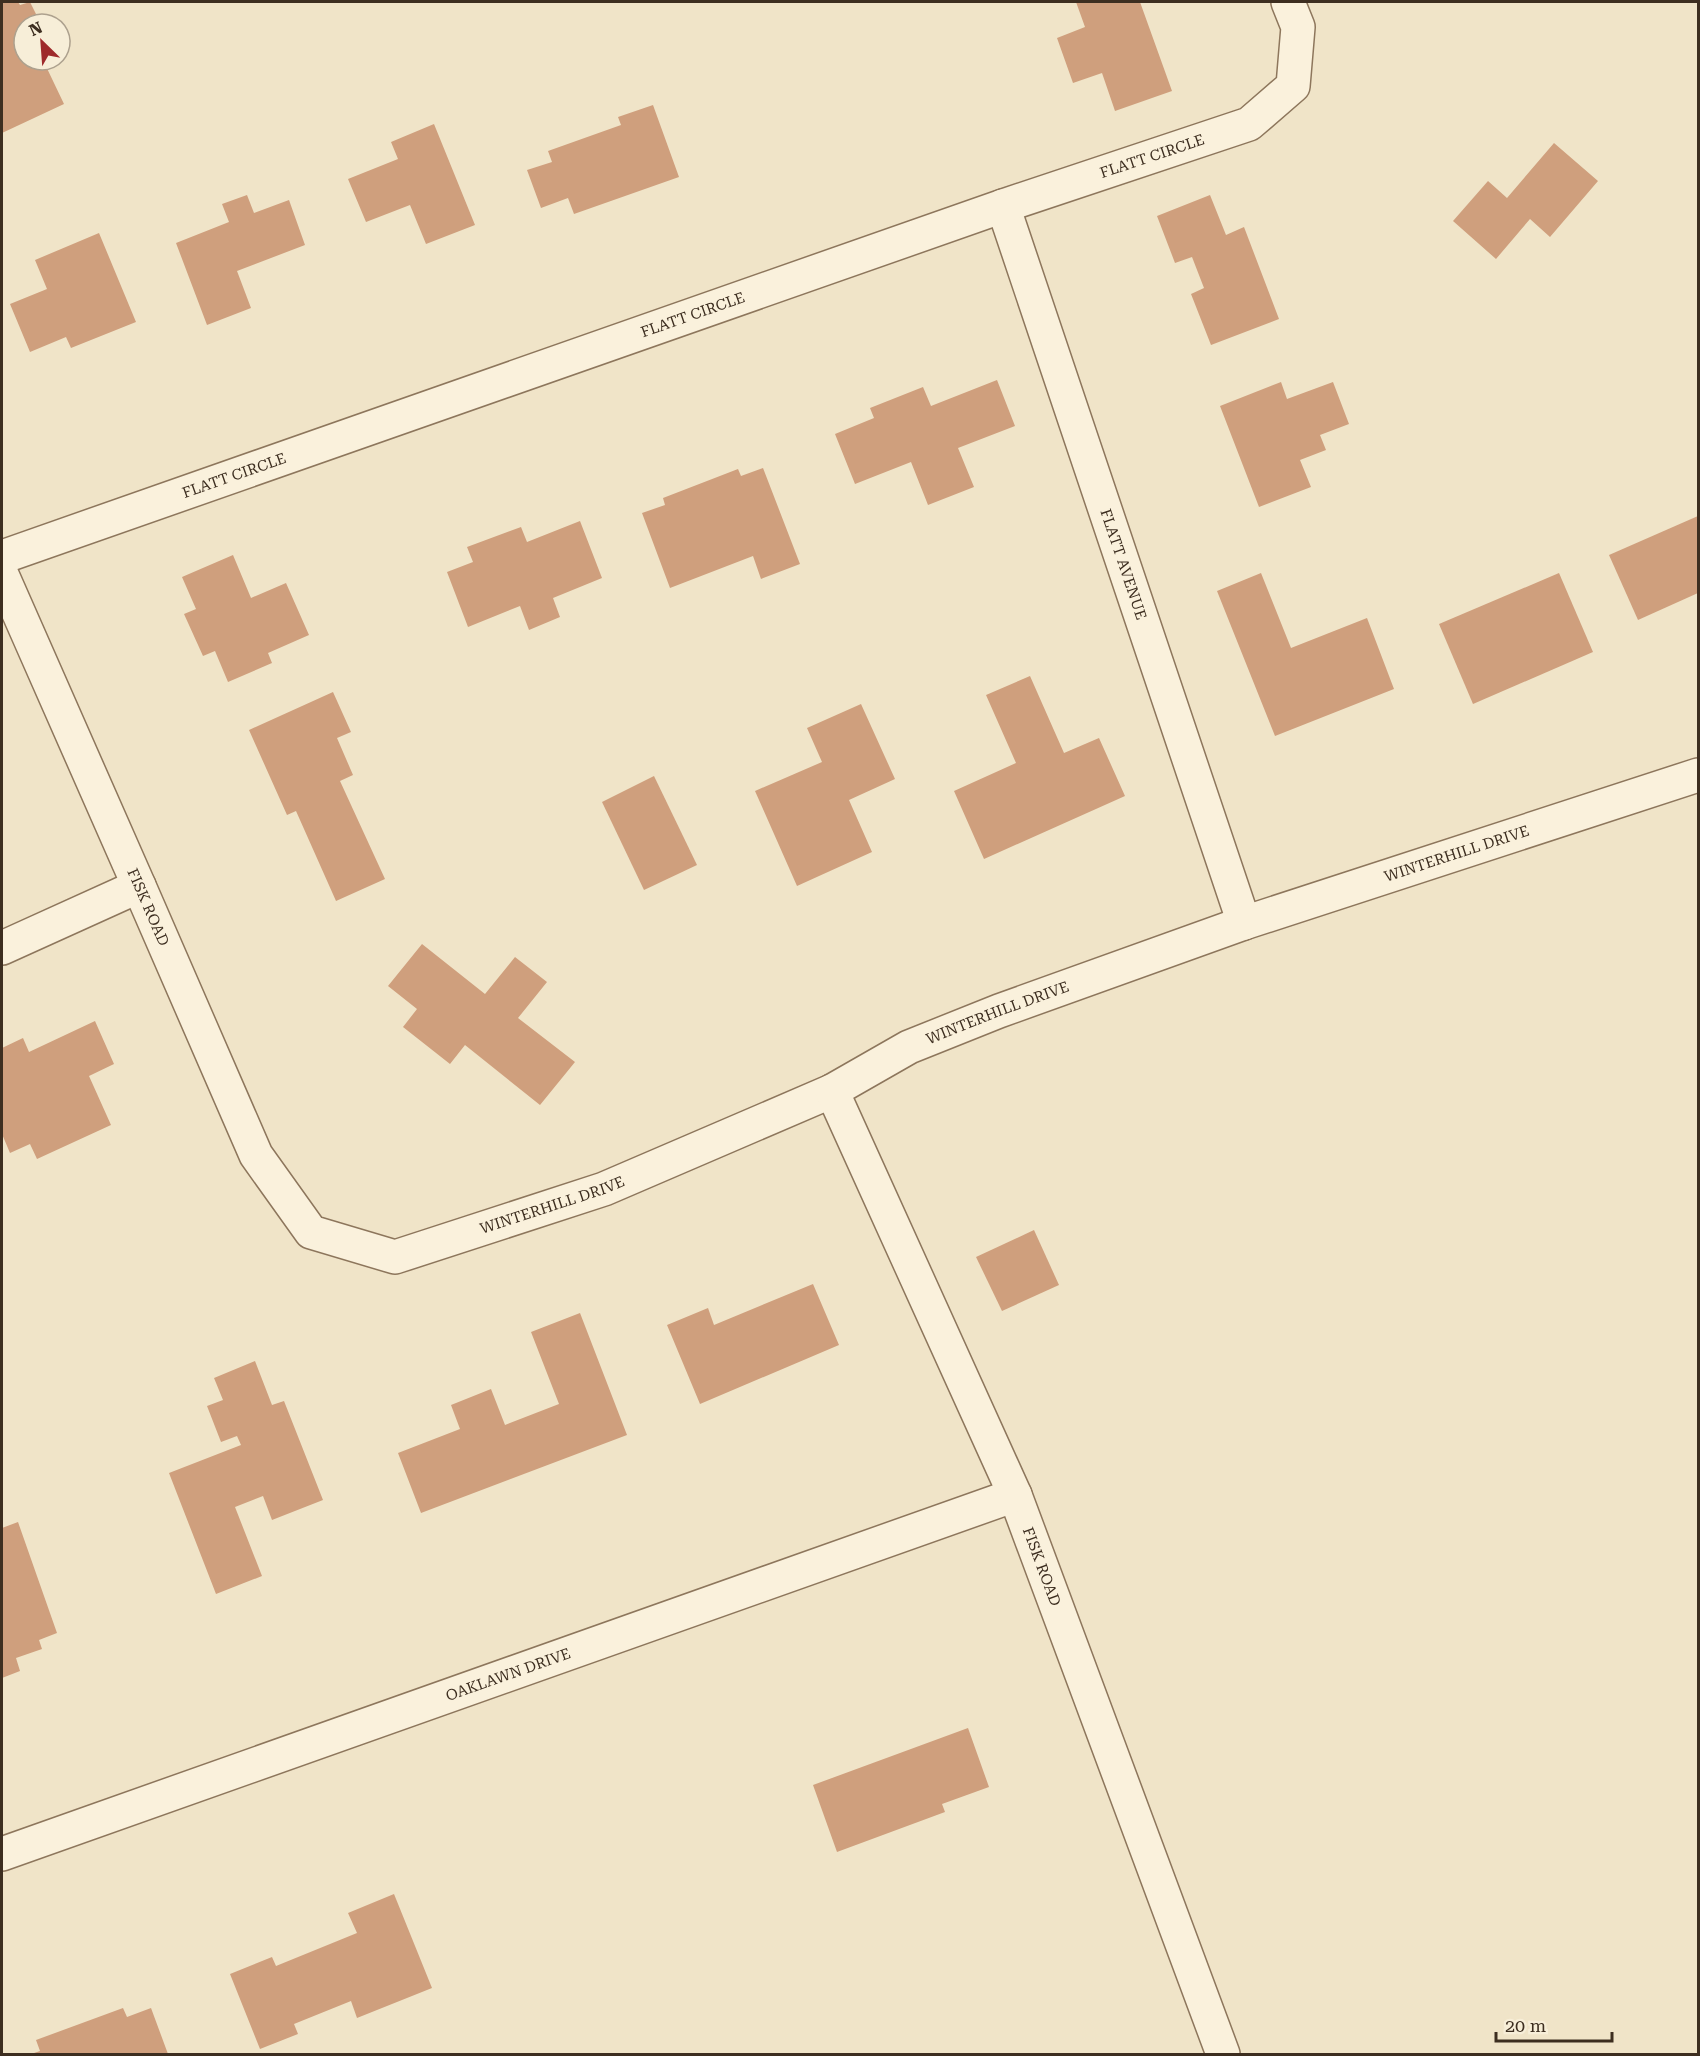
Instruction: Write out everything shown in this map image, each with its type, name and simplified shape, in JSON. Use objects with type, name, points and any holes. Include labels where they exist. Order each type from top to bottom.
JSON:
[{"type":"street","name":"FLATT CIRCLE","points":[[2,557],[1003,206],[1249,124],[1293,86],[1298,27],[1288,2]]},
{"type":"street","name":"FLATT AVENUE","points":[[1003,206],[1244,923]]},
{"type":"street","name":"FISK ROAD","points":[[2,575],[256,1155],[311,1232]]},
{"type":"street","name":"WINTERHILL DRIVE","points":[[311,1232],[394,1257],[604,1189],[832,1091],[909,1047],[999,1011],[1244,923],[1698,775]]},
{"type":"street","points":[[2,948],[139,886]]},
{"type":"street","name":"FISK ROAD","points":[[832,1091],[1015,1495],[1223,2055]]},
{"type":"street","name":"OAKLAWN DRIVE","points":[[2,1854],[1015,1495]]},
{"type":"building","points":[[2,2],[18,2],[20,5],[30,2],[35,12],[12,12],[12,72],[49,72],[64,104],[2,133]]},
{"type":"building","points":[[1076,2],[1140,2],[1172,91],[1115,111],[1102,73],[1073,83],[1057,38],[1085,27]]},
{"type":"building","points":[[653,105],[679,177],[574,214],[568,198],[541,208],[527,170],[552,162],[548,151],[621,125],[618,117]]},
{"type":"building","points":[[434,124],[475,225],[426,244],[410,205],[366,222],[348,179],[398,159],[391,142]]},
{"type":"building","points":[[1554,143],[1598,181],[1550,237],[1530,219],[1496,259],[1453,221],[1488,181],[1507,198]]},
{"type":"building","points":[[247,195],[254,213],[289,200],[305,245],[237,271],[251,308],[207,325],[176,243],[229,222],[222,204]]},
{"type":"building","points":[[1210,195],[1226,235],[1244,227],[1279,319],[1211,345],[1191,294],[1204,288],[1192,257],[1175,263],[1157,216]]},
{"type":"building","points":[[99,233],[136,322],[71,348],[66,337],[30,352],[10,304],[47,289],[35,260]]},
{"type":"building","points":[[997,380],[1015,426],[958,448],[974,487],[928,505],[911,462],[855,484],[835,434],[874,418],[870,408],[923,387],[931,406]]},
{"type":"building","points":[[1281,382],[1287,399],[1333,382],[1349,424],[1320,435],[1326,450],[1300,460],[1311,487],[1259,507],[1220,406]]},
{"type":"building","points":[[763,468],[800,564],[761,579],[753,556],[670,588],[642,513],[665,505],[663,498],[738,469],[741,476]]},
{"type":"building","points":[[1698,516],[1698,593],[1638,620],[1609,555]]},
{"type":"building","points":[[580,521],[602,578],[553,598],[560,617],[529,630],[520,606],[468,627],[447,572],[473,562],[467,547],[521,527],[527,542]]},
{"type":"building","points":[[233,555],[251,598],[286,583],[309,635],[268,653],[272,663],[228,682],[215,651],[203,656],[184,614],[196,609],[182,577]]},
{"type":"building","points":[[1261,573],[1291,648],[1367,618],[1394,689],[1275,736],[1217,591]]},
{"type":"building","points":[[1559,573],[1593,652],[1473,704],[1439,624]]},
{"type":"building","points":[[1030,676],[1064,753],[1099,738],[1125,796],[984,859],[954,791],[1016,763],[986,695]]},
{"type":"building","points":[[333,692],[351,732],[337,738],[353,775],[340,781],[385,879],[336,901],[296,811],[287,815],[249,730]]},
{"type":"building","points":[[861,704],[895,779],[849,800],[872,852],[797,886],[755,791],[822,762],[807,728]]},
{"type":"building","points":[[654,776],[697,865],[644,890],[602,802]]},
{"type":"building","points":[[422,944],[485,994],[515,957],[547,982],[518,1018],[575,1062],[540,1105],[465,1045],[450,1064],[403,1027],[417,1009],[388,986]]},
{"type":"building","points":[[95,1021],[114,1064],[89,1076],[111,1125],[37,1159],[30,1144],[10,1153],[2,1134],[2,1048],[23,1038],[29,1052]]},
{"type":"building","points":[[1034,1230],[1059,1285],[1002,1311],[976,1257]]},
{"type":"building","points":[[813,1284],[839,1345],[700,1404],[667,1325],[708,1308],[714,1325]]},
{"type":"building","points":[[580,1313],[627,1435],[421,1513],[398,1453],[460,1429],[451,1405],[491,1389],[505,1425],[559,1404],[531,1332]]},
{"type":"building","points":[[255,1361],[272,1405],[284,1401],[323,1500],[272,1520],[263,1496],[235,1507],[262,1576],[216,1594],[169,1473],[241,1445],[237,1436],[221,1442],[207,1406],[223,1400],[214,1378]]},
{"type":"building","points":[[18,1522],[57,1633],[39,1640],[42,1649],[16,1658],[20,1671],[2,1678],[2,1528]]},
{"type":"building","points":[[968,1728],[989,1787],[942,1804],[945,1812],[837,1852],[813,1785]]},
{"type":"building","points":[[394,1894],[432,1988],[357,2018],[351,2001],[294,2024],[298,2034],[260,2049],[230,1974],[272,1957],[276,1966],[357,1933],[348,1913]]},
{"type":"building","points":[[123,2008],[127,2017],[151,2008],[168,2054],[31,2054],[40,2051],[36,2040]]}]
